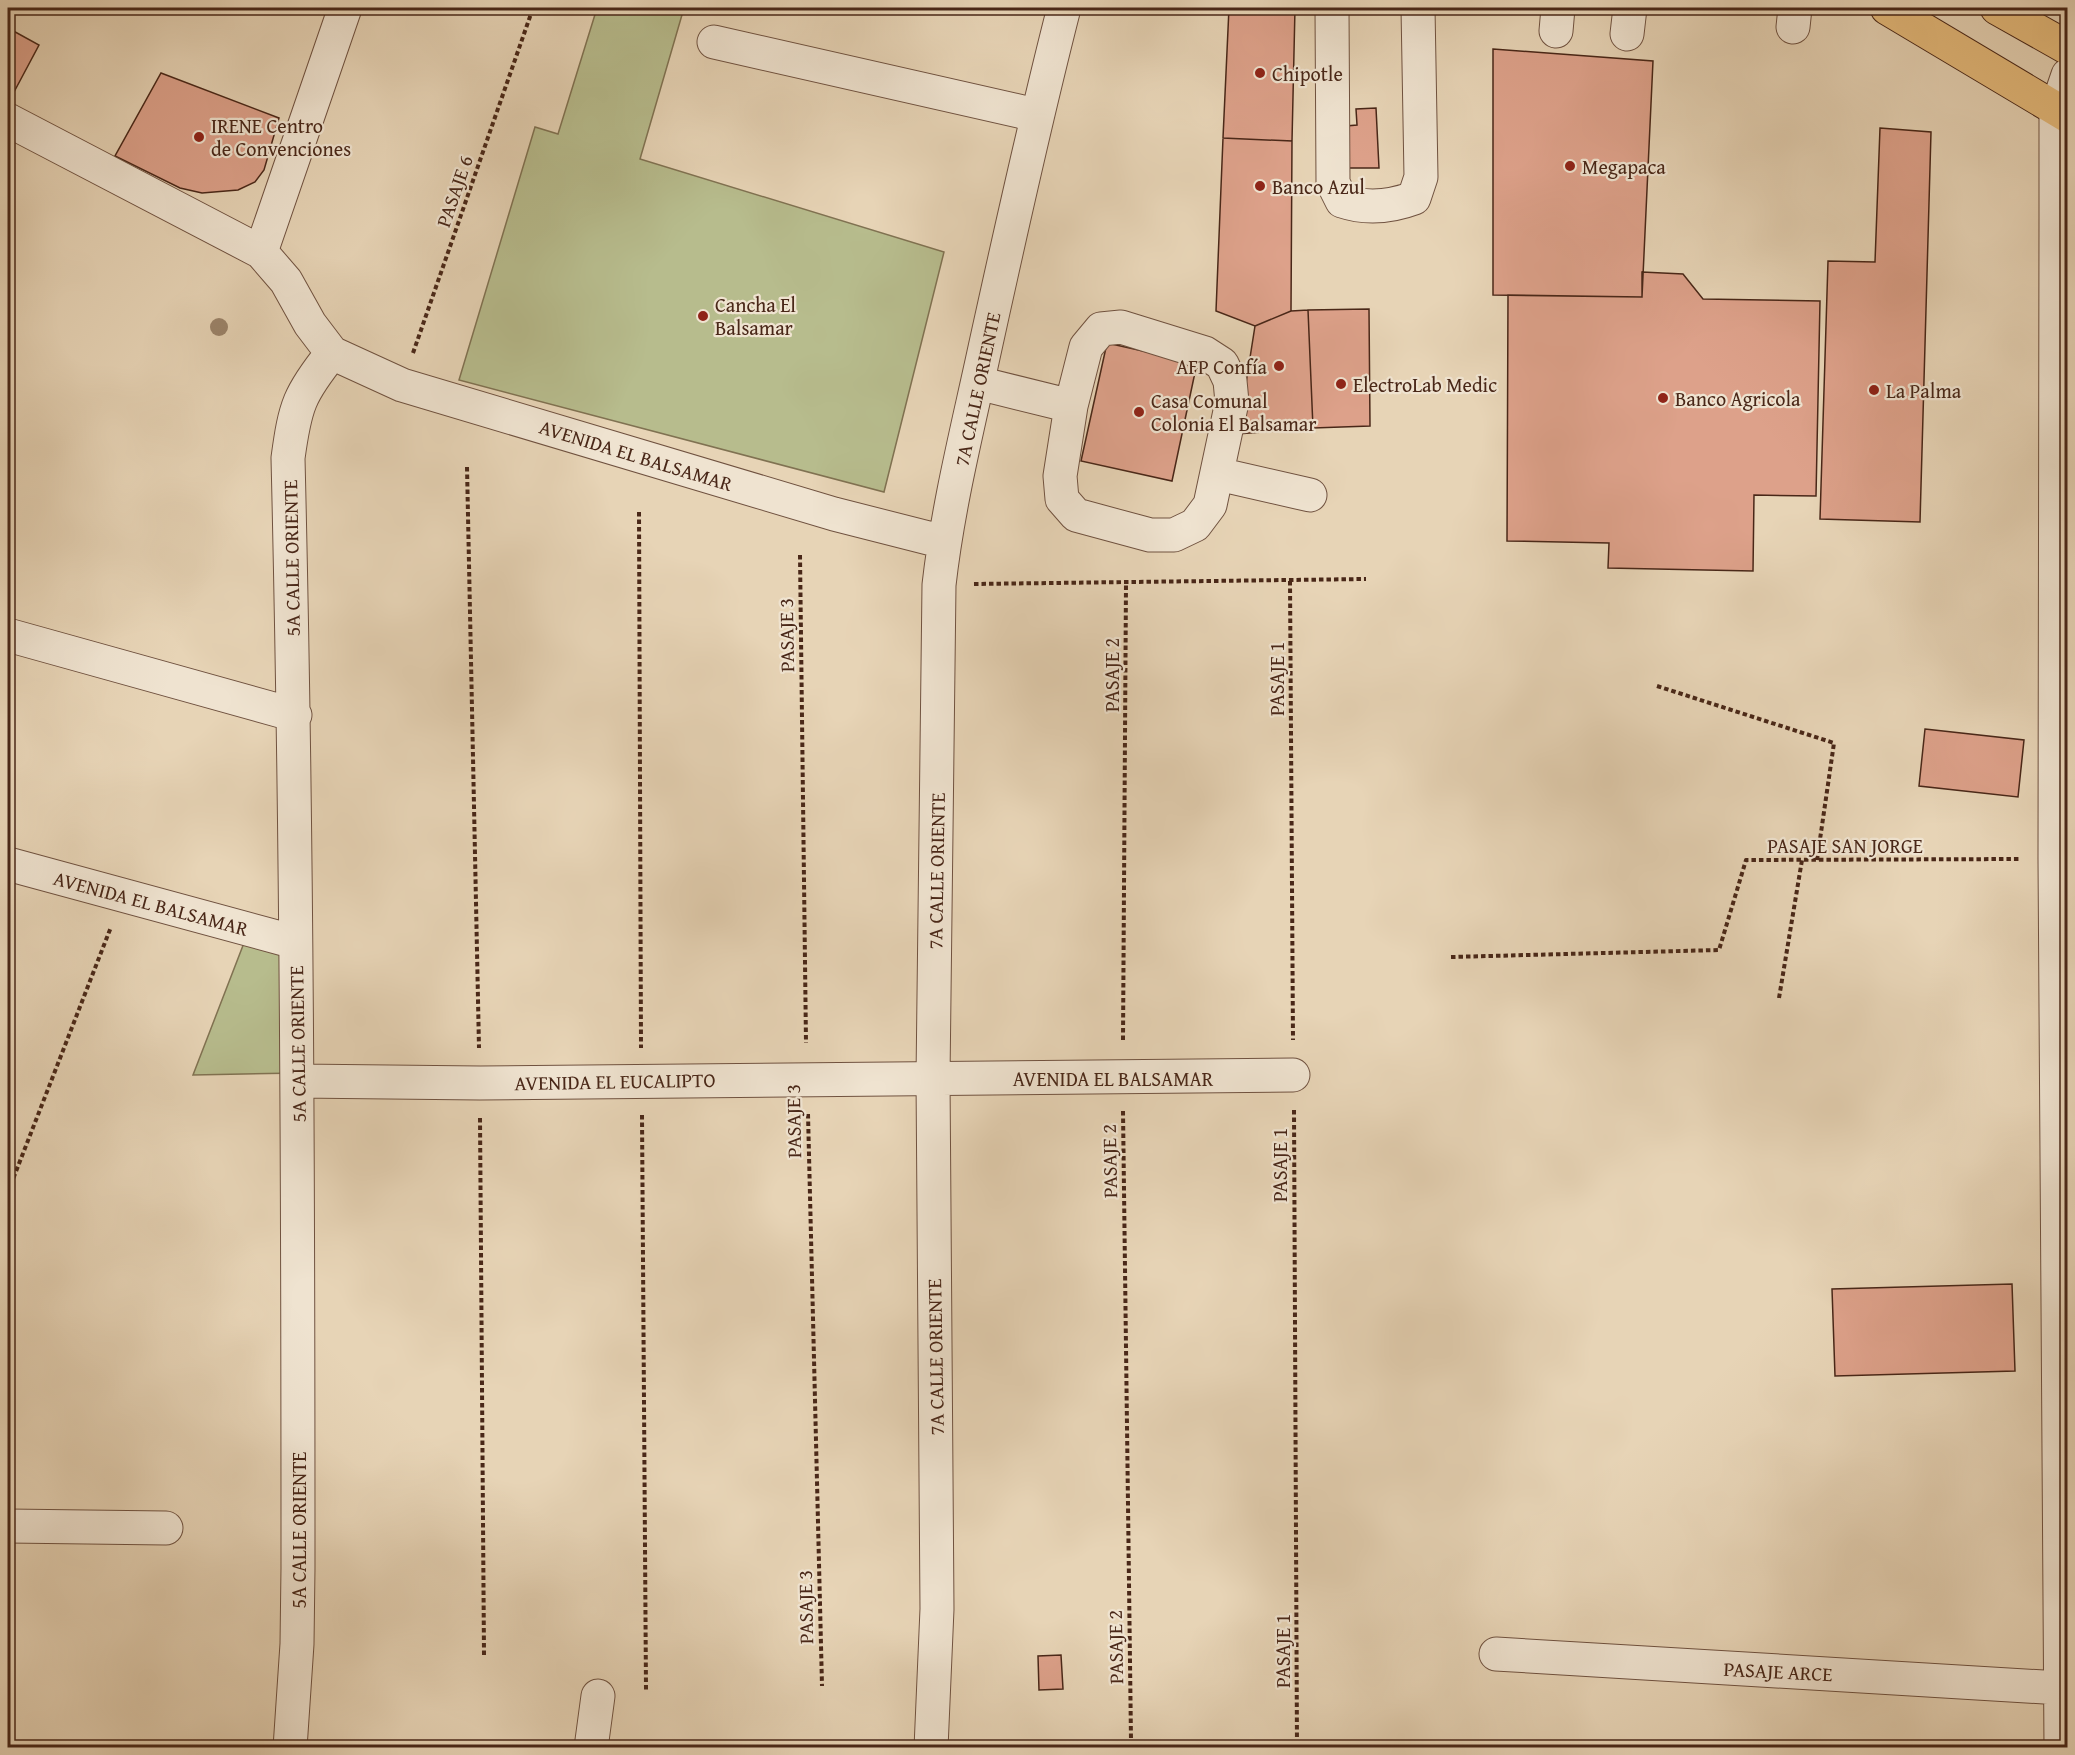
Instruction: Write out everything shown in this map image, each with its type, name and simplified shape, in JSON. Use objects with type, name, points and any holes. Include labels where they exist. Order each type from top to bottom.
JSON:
[{"type":"main road","points":[[1887,8],[2062,113]]},
{"type":"main road","points":[[1997,8],[2067,48]]},
{"type":"street","points":[[261,252],[345,8]]},
{"type":"street","name":"7A CALLE ORIENTE","points":[[931,1748],[937,1609],[933,1078],[939,585],[944,542],[1036,115],[1064,8]]},
{"type":"street","points":[[1332,8],[1333,183],[1342,201],[1358,206],[1395,205],[1414,198],[1421,177],[1418,8]]},
{"type":"street","points":[[714,42],[1036,115]]},
{"type":"street","points":[[2061,1748],[2055,859],[2062,693],[2062,113],[2067,75]]},
{"type":"street","points":[[8,120],[261,252],[286,281],[310,324],[332,353]]},
{"type":"street","points":[[1121,327],[1205,353],[1222,364],[1230,381],[1232,402],[1210,505],[1195,525],[1174,535],[1150,535],[1076,515],[1062,500],[1060,476],[1071,406],[1086,347],[1101,329],[1121,327]]},
{"type":"street","name":"AVENIDA EL BALSAMAR","points":[[332,353],[402,385],[824,511],[944,542]]},
{"type":"street","name":"5A CALLE ORIENTE","points":[[290,1748],[297,1644],[298,1568],[298,1081],[295,942],[295,715],[288,458],[294,416],[307,384],[332,353]]},
{"type":"street","points":[[978,383],[1071,406]]},
{"type":"street","points":[[1218,474],[1310,495]]},
{"type":"street","points":[[8,634],[295,715]]},
{"type":"street","name":"AVENIDA EL BALSAMAR","points":[[8,864],[295,942]]},
{"type":"street","name":"AVENIDA EL BALSAMAR","points":[[933,1078],[1123,1079],[1293,1076]]},
{"type":"street","name":"AVENIDA EL EUCALIPTO","points":[[298,1081],[480,1083],[933,1078]]},
{"type":"street","points":[[8,1526],[166,1528]]},
{"type":"street","name":"PASAJE ARCE","points":[[1496,1654],[2060,1688]]},
{"type":"street","points":[[591,1748],[598,1696]]},
{"type":"path","name":"PASAJE 6","points":[[402,385],[533,8]]},
{"type":"path","name":"PASAJE 3","points":[[800,555],[807,1078],[822,1686]]},
{"type":"path","points":[[939,585],[1366,579]]},
{"type":"path","name":"PASAJE 1","points":[[1290,581],[1297,1748]]},
{"type":"path","name":"PASAJE 2","points":[[1126,582],[1123,1079],[1131,1740]]},
{"type":"path","points":[[1657,686],[1834,743],[1817,860]]},
{"type":"path","name":"PASAJE SAN JORGE","points":[[1451,957],[1719,950],[1746,860],[2055,859]]},
{"type":"path","points":[[1779,998],[1802,860]]},
{"type":"path","points":[[8,1192],[123,896]]},
{"type":"green space","name":"Cancha El Balsamar","points":[[597,8],[684,8],[640,159],[944,252],[884,492],[459,380],[535,127],[558,134]]},
{"type":"green space","points":[[249,930],[295,942],[298,1073],[193,1075]]},
{"type":"building","name":"Chipotle","points":[[1229,8],[1295,8],[1292,141],[1223,138]]},
{"type":"building","points":[[8,28],[39,45],[14,92],[8,88]]},
{"type":"building","name":"Megapaca","points":[[1493,49],[1653,61],[1642,297],[1493,295]]},
{"type":"building","name":"IRENE Centro de Convenciones","points":[[161,73],[279,118],[264,170],[255,182],[238,190],[202,193],[180,188],[115,156]]},
{"type":"building","points":[[1376,108],[1379,168],[1348,168],[1346,126],[1357,125],[1356,109]]},
{"type":"building","name":"La Palma","points":[[1880,128],[1931,132],[1920,522],[1820,519],[1828,261],[1875,262]]},
{"type":"building","points":[[1223,138],[1292,141],[1291,311],[1255,326],[1216,311]]},
{"type":"building","name":"Banco Agricola","points":[[1642,272],[1683,274],[1703,299],[1820,301],[1816,496],[1754,495],[1753,571],[1608,568],[1609,543],[1507,541],[1508,295],[1642,297]]},
{"type":"building","name":"ElectroLab Medic","points":[[1369,309],[1370,426],[1313,428],[1308,310]]},
{"type":"building","points":[[1308,310],[1313,428],[1238,434],[1255,326],[1291,311]]},
{"type":"building","name":"Casa Comunal Colonia El Balsamar","points":[[1107,343],[1197,363],[1172,481],[1081,461]]},
{"type":"building","points":[[1925,729],[2024,740],[2018,797],[1919,786]]},
{"type":"building","points":[[2012,1284],[2015,1371],[1835,1376],[1832,1289]]},
{"type":"building","points":[[1061,1655],[1063,1689],[1039,1690],[1038,1656]]},
{"type":"place","name":"Chipotle","points":[[1260,73]]},
{"type":"place","name":"IRENE Centro de Convenciones","points":[[199,137]]},
{"type":"place","name":"Megapaca","points":[[1570,166]]},
{"type":"place","name":"Banco Azul","points":[[1260,186]]},
{"type":"place","name":"Cancha El Balsamar","points":[[703,316]]},
{"type":"place","name":"AFP Confía","points":[[1279,366]]},
{"type":"place","name":"ElectroLab Medic","points":[[1341,384]]},
{"type":"place","name":"La Palma","points":[[1874,390]]},
{"type":"place","name":"Banco Agricola","points":[[1663,398]]},
{"type":"place","name":"Casa Comunal Colonia El Balsamar","points":[[1139,412]]}]
